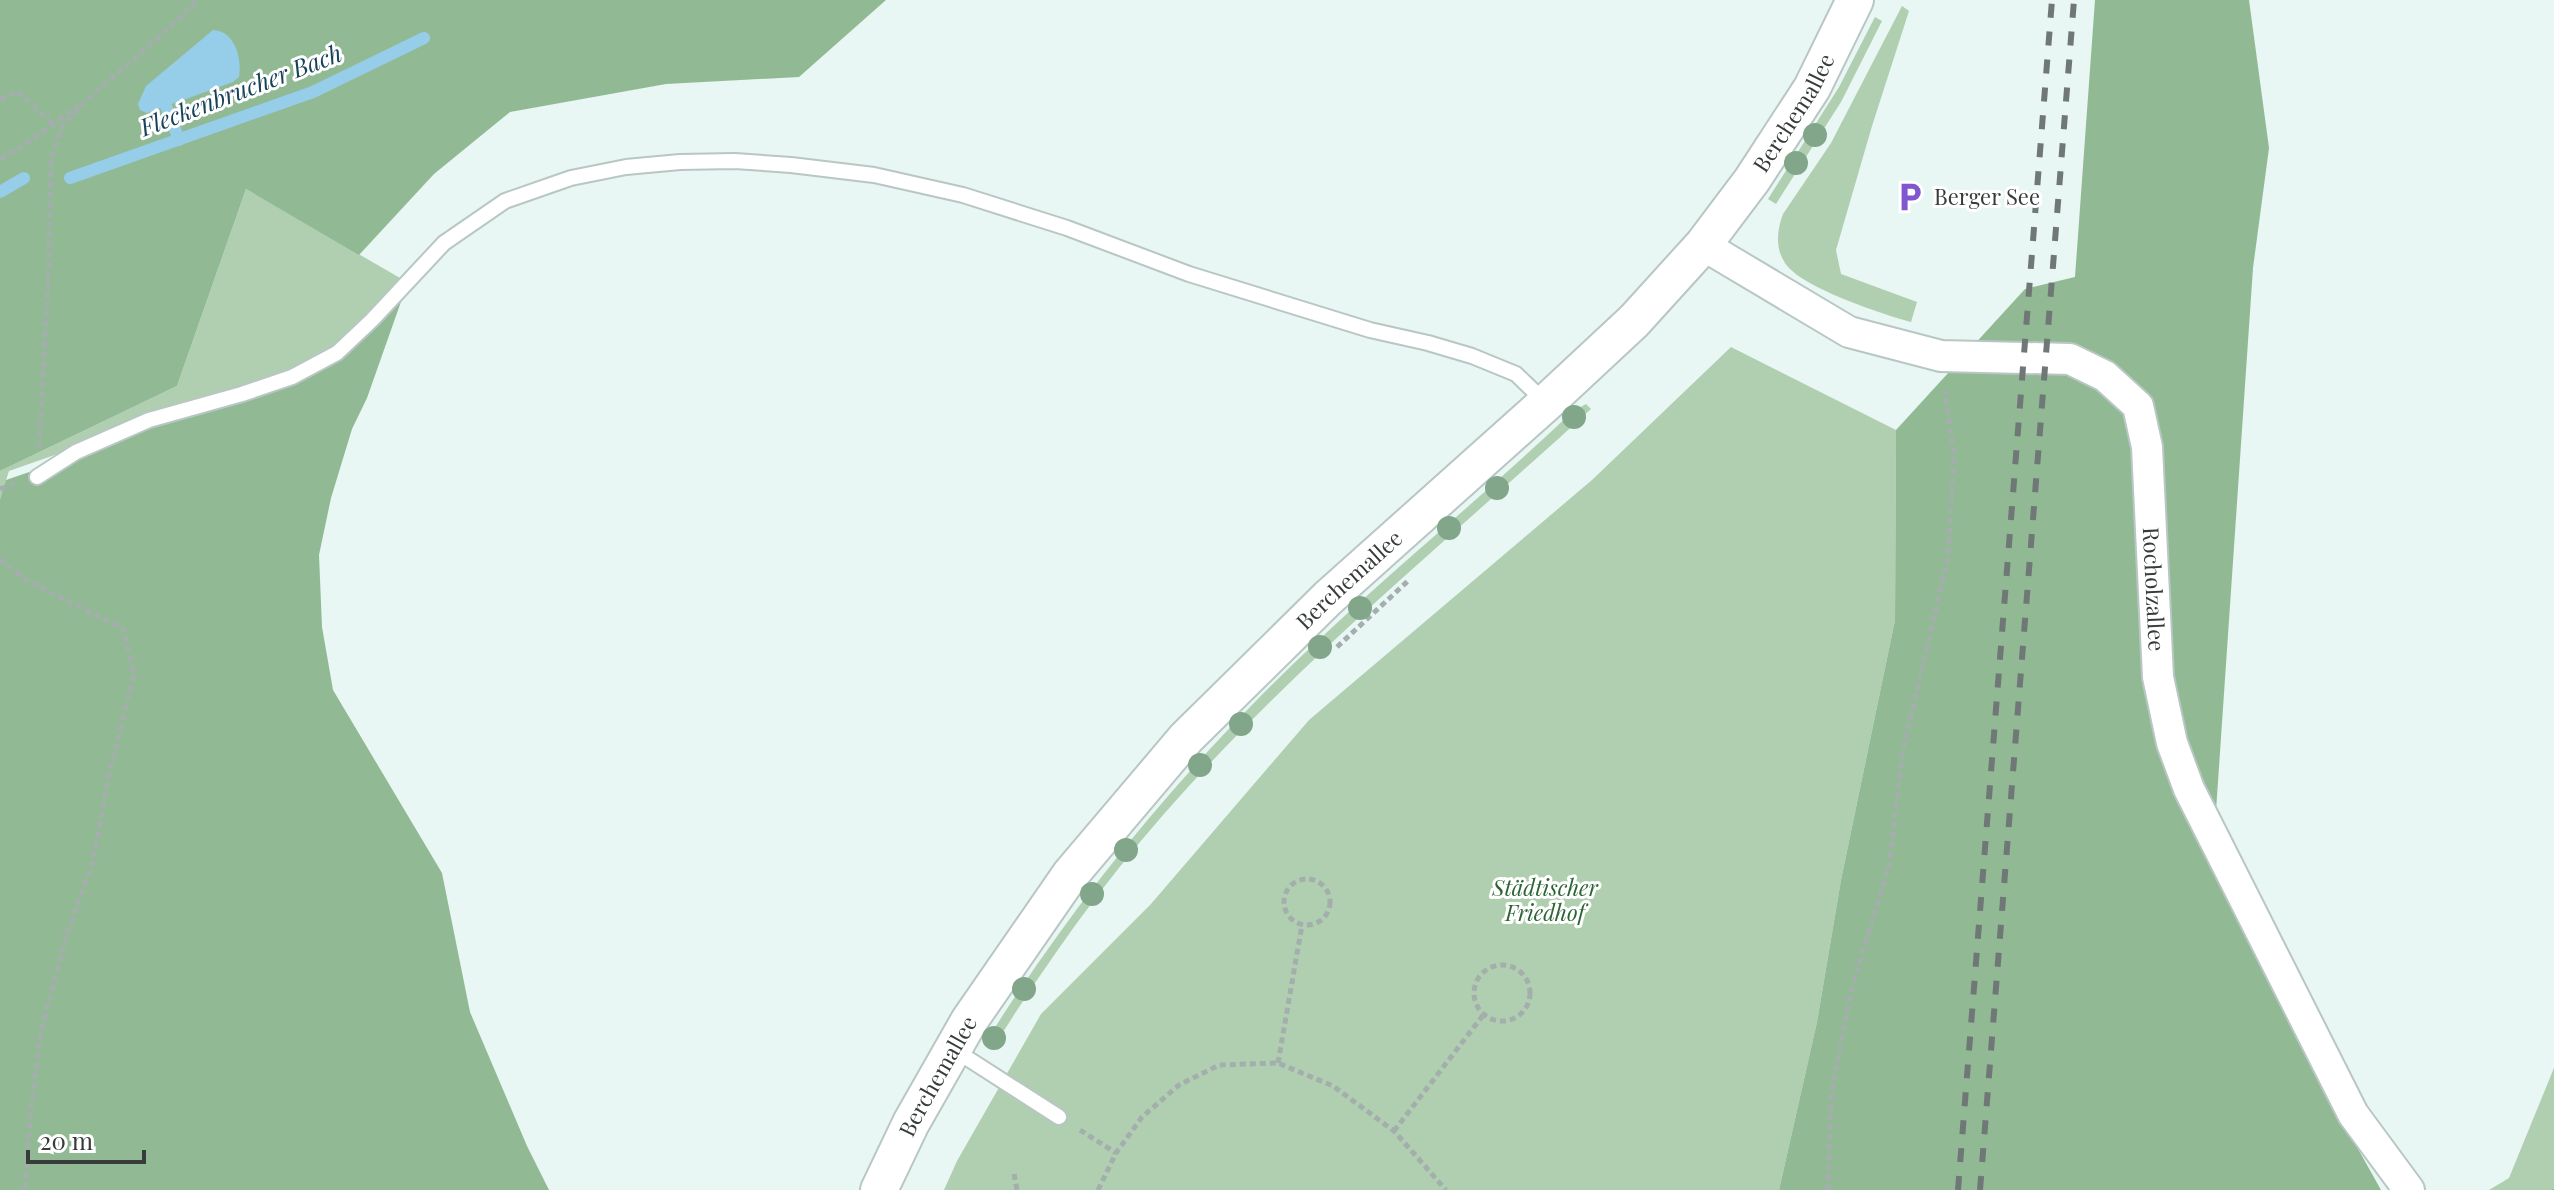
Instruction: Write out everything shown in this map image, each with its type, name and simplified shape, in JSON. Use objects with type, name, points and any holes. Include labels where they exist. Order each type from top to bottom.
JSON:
[{"type":"street","name":"Berchemallee","points":[[879,1190],[952,1049],[1070,875],[1186,738],[1328,598],[1634,321],[1703,245],[1752,180],[1812,88],[1855,0]]},
{"type":"street","name":"Rocholzallee","points":[[1703,245],[1849,332],[1941,356],[2070,359],[2105,376],[2138,406],[2147,447],[2158,677],[2172,743],[2189,789],[2353,1114],[2409,1190]]},
{"type":"lane","points":[[37,477],[76,452],[149,420],[292,377],[337,353],[444,243],[505,201],[571,178],[626,167],[680,162],[735,161],[791,165],[874,175],[963,195],[1067,228],[1189,274],[1370,330],[1472,356],[1516,374],[1546,403]]},
{"type":"lane","points":[[952,1049],[1059,1117]]},
{"type":"path","points":[[0,159],[90,97],[197,0]]},
{"type":"path","points":[[0,100],[17,91],[53,124]]},
{"type":"path","points":[[37,477],[48,288],[51,159],[63,125],[90,97]]},
{"type":"path","points":[[1828,1190],[1831,1095],[1852,987],[1889,866],[1903,750],[1948,558],[1954,455],[1941,356]]},
{"type":"path","points":[[0,559],[26,580],[123,629],[134,675],[109,774],[93,861],[66,937],[41,1031],[25,1190]]},
{"type":"path","points":[[1331,652],[1410,579]]},
{"type":"path","points":[[1309,879],[1323,885],[1331,905],[1324,920],[1311,926],[1302,925],[1290,918],[1284,903],[1288,890],[1296,882],[1309,879]]},
{"type":"path","points":[[1278,1063],[1302,925]]},
{"type":"path","points":[[1505,965],[1522,973],[1530,997],[1521,1013],[1506,1020],[1496,1020],[1484,1014],[1478,1007],[1475,995],[1475,985],[1482,974],[1490,968],[1505,965]]},
{"type":"path","points":[[1394,1131],[1484,1014]]},
{"type":"path","points":[[1098,1190],[1116,1153],[1142,1117],[1179,1085],[1219,1065],[1278,1063],[1333,1086],[1394,1131],[1446,1190]]},
{"type":"path","points":[[1059,1117],[1116,1153]]},
{"type":"path","points":[[1014,1174],[1017,1190]]},
{"type":"green space","points":[[0,0],[886,0],[799,77],[666,84],[510,112],[434,174],[359,255],[246,189],[177,386],[0,471]]},
{"type":"green space","points":[[2095,0],[2249,0],[2269,148],[2253,268],[2213,855],[2314,1070],[2381,1190],[1779,1190],[1817,1022],[1841,880],[1895,620],[1896,430],[2025,289],[2075,277]]},
{"type":"green space","points":[[1902,6],[1909,11],[1836,250],[1841,274],[1917,302],[1911,322],[1881,313],[1807,281],[1785,263],[1778,239],[1783,214],[1831,143]]},
{"type":"green space","points":[[1875,17],[1882,21],[1841,102],[1776,204],[1768,199],[1839,87]]},
{"type":"green space","points":[[246,189],[407,282],[372,320],[327,352],[291,372],[9,471],[0,499],[0,471],[177,386]]},
{"type":"green space","points":[[403,296],[367,398],[352,429],[331,498],[319,555],[322,627],[333,690],[442,873],[470,1012],[549,1190],[0,1190],[0,499],[6,480],[76,456],[338,352]]},
{"type":"green space","name":"Städtischer Friedhof","points":[[1731,347],[1896,430],[1895,620],[1841,880],[1817,1022],[1779,1190],[944,1190],[957,1161],[1041,1014],[1151,904],[1309,720],[1592,480]]},
{"type":"green space","points":[[1586,404],[1591,409],[1386,593],[1236,736],[1135,848],[1085,912],[993,1048],[985,1043],[1045,953],[1109,867],[1214,745],[1329,630],[1572,412]]},
{"type":"green space","points":[[2554,1068],[2554,1190],[2489,1190],[2509,1178]]},
{"type":"water","points":[[213,30],[232,40],[239,62],[239,77],[233,82],[147,113],[140,110],[138,104],[146,86]]},
{"type":"waterway","name":"Fleckenbrucher Bach","points":[[70,178],[313,92],[424,38]]},
{"type":"waterway","points":[[166,106],[179,140]]},
{"type":"waterway","name":"Fleckenbrucher Bach","points":[[0,192],[24,178]]},
{"type":"railway","points":[[1958,1190],[2052,0]]},
{"type":"railway","points":[[1980,1190],[2074,0]]},
{"type":"place","name":"Berger See","points":[[1910,197]]}]
